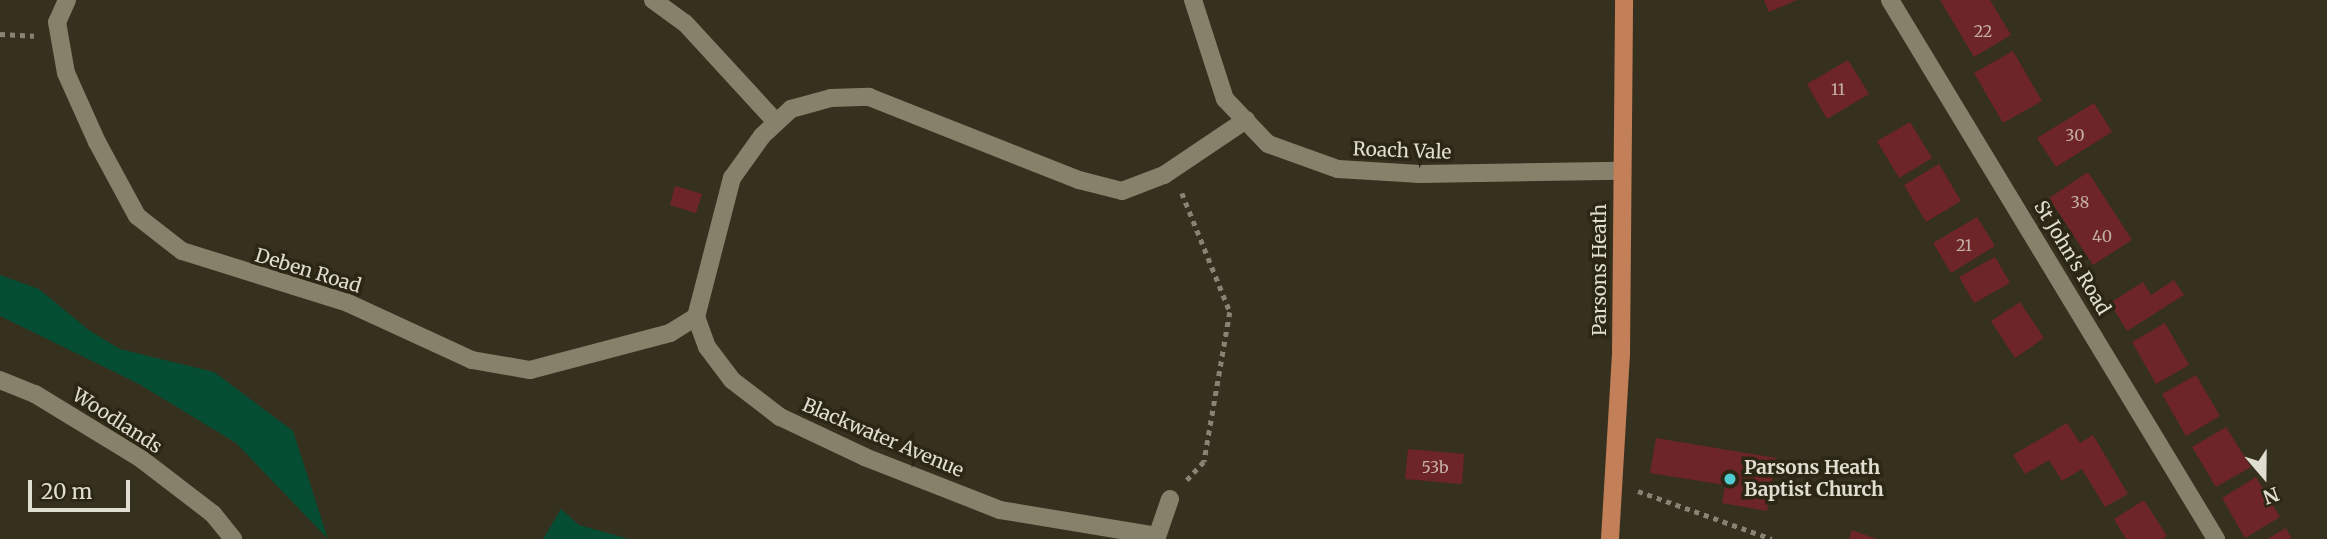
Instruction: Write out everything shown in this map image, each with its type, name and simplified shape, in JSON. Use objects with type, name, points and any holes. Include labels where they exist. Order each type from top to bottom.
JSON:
[{"type":"main road","name":"Parsons Heath","points":[[1610,539],[1617,485],[1624,0]]},
{"type":"street","name":"Deben Road","points":[[67,0],[57,22],[66,73],[137,216],[182,251],[348,303],[472,360],[530,370],[670,333],[696,317]]},
{"type":"street","points":[[653,0],[685,23],[776,122]]},
{"type":"street","name":"Roach Vale","points":[[1194,0],[1225,99],[1268,144],[1338,169],[1420,174],[1620,171]]},
{"type":"street","name":"St John's Road","points":[[1890,0],[2216,539]]},
{"type":"street","points":[[696,317],[733,178],[776,122],[791,110],[831,98],[869,97],[1079,180],[1122,191],[1173,169],[1246,120]]},
{"type":"street","name":"Blackwater Avenue","points":[[696,317],[707,347],[732,380],[780,417],[865,457],[1000,509],[1157,536],[1170,499]]},
{"type":"street","name":"Woodlands","points":[[0,380],[35,394],[140,458],[213,514],[233,539]]},
{"type":"path","points":[[0,34],[60,38]]},
{"type":"path","points":[[1170,499],[1204,462],[1230,312],[1173,169]]},
{"type":"path","points":[[1617,485],[1730,520],[1772,539]]},
{"type":"green space","points":[[0,275],[39,289],[90,331],[120,349],[214,372],[293,431],[328,539],[236,443],[139,384],[0,316]]},
{"type":"green space","points":[[561,509],[579,525],[629,539],[543,539]]},
{"type":"building","points":[[1764,0],[1797,0],[1769,12]]},
{"type":"building","points":[[1940,0],[1990,0],[2011,35],[1974,57]]},
{"type":"building","points":[[2013,51],[2042,101],[2003,123],[1974,73]]},
{"type":"building","points":[[1848,60],[1869,94],[1827,119],[1807,84]]},
{"type":"building","points":[[2094,103],[2112,132],[2056,167],[2037,138]]},
{"type":"building","points":[[1910,122],[1932,158],[1899,178],[1877,141]]},
{"type":"building","points":[[1939,164],[1961,201],[1926,222],[1904,185]]},
{"type":"building","points":[[2088,172],[2132,240],[2093,265],[2049,198]]},
{"type":"building","points":[[675,186],[702,194],[696,213],[670,205]]},
{"type":"building","points":[[1977,217],[1995,246],[1951,273],[1933,243]]},
{"type":"building","points":[[1995,257],[2010,283],[1974,303],[1959,277]]},
{"type":"building","points":[[2174,280],[2184,295],[2127,331],[2110,303],[2143,282],[2151,295]]},
{"type":"building","points":[[2020,302],[2044,338],[2015,358],[1991,321]]},
{"type":"building","points":[[2165,323],[2189,365],[2156,384],[2132,342]]},
{"type":"building","points":[[2196,375],[2220,416],[2186,436],[2162,394]]},
{"type":"building","points":[[2067,423],[2080,443],[2093,435],[2128,494],[2105,507],[2082,469],[2062,481],[2049,460],[2025,474],[2013,455]]},
{"type":"building","points":[[2226,427],[2251,467],[2216,487],[2192,447]]},
{"type":"building","name":"Parsons Heath Baptist Church","points":[[1656,438],[1776,458],[1767,511],[1722,503],[1725,485],[1650,473]]},
{"type":"building","points":[[1408,449],[1464,454],[1462,484],[1405,479]]},
{"type":"building","points":[[2256,477],[2280,517],[2245,538],[2222,498]]},
{"type":"building","points":[[2144,500],[2167,536],[2163,539],[2126,539],[2114,519]]},
{"type":"building","points":[[2286,528],[2292,539],[2267,539]]},
{"type":"building","points":[[1852,530],[1877,539],[1849,539]]},
{"type":"place","name":"Parsons Heath Baptist Church","points":[[1730,479]]}]
